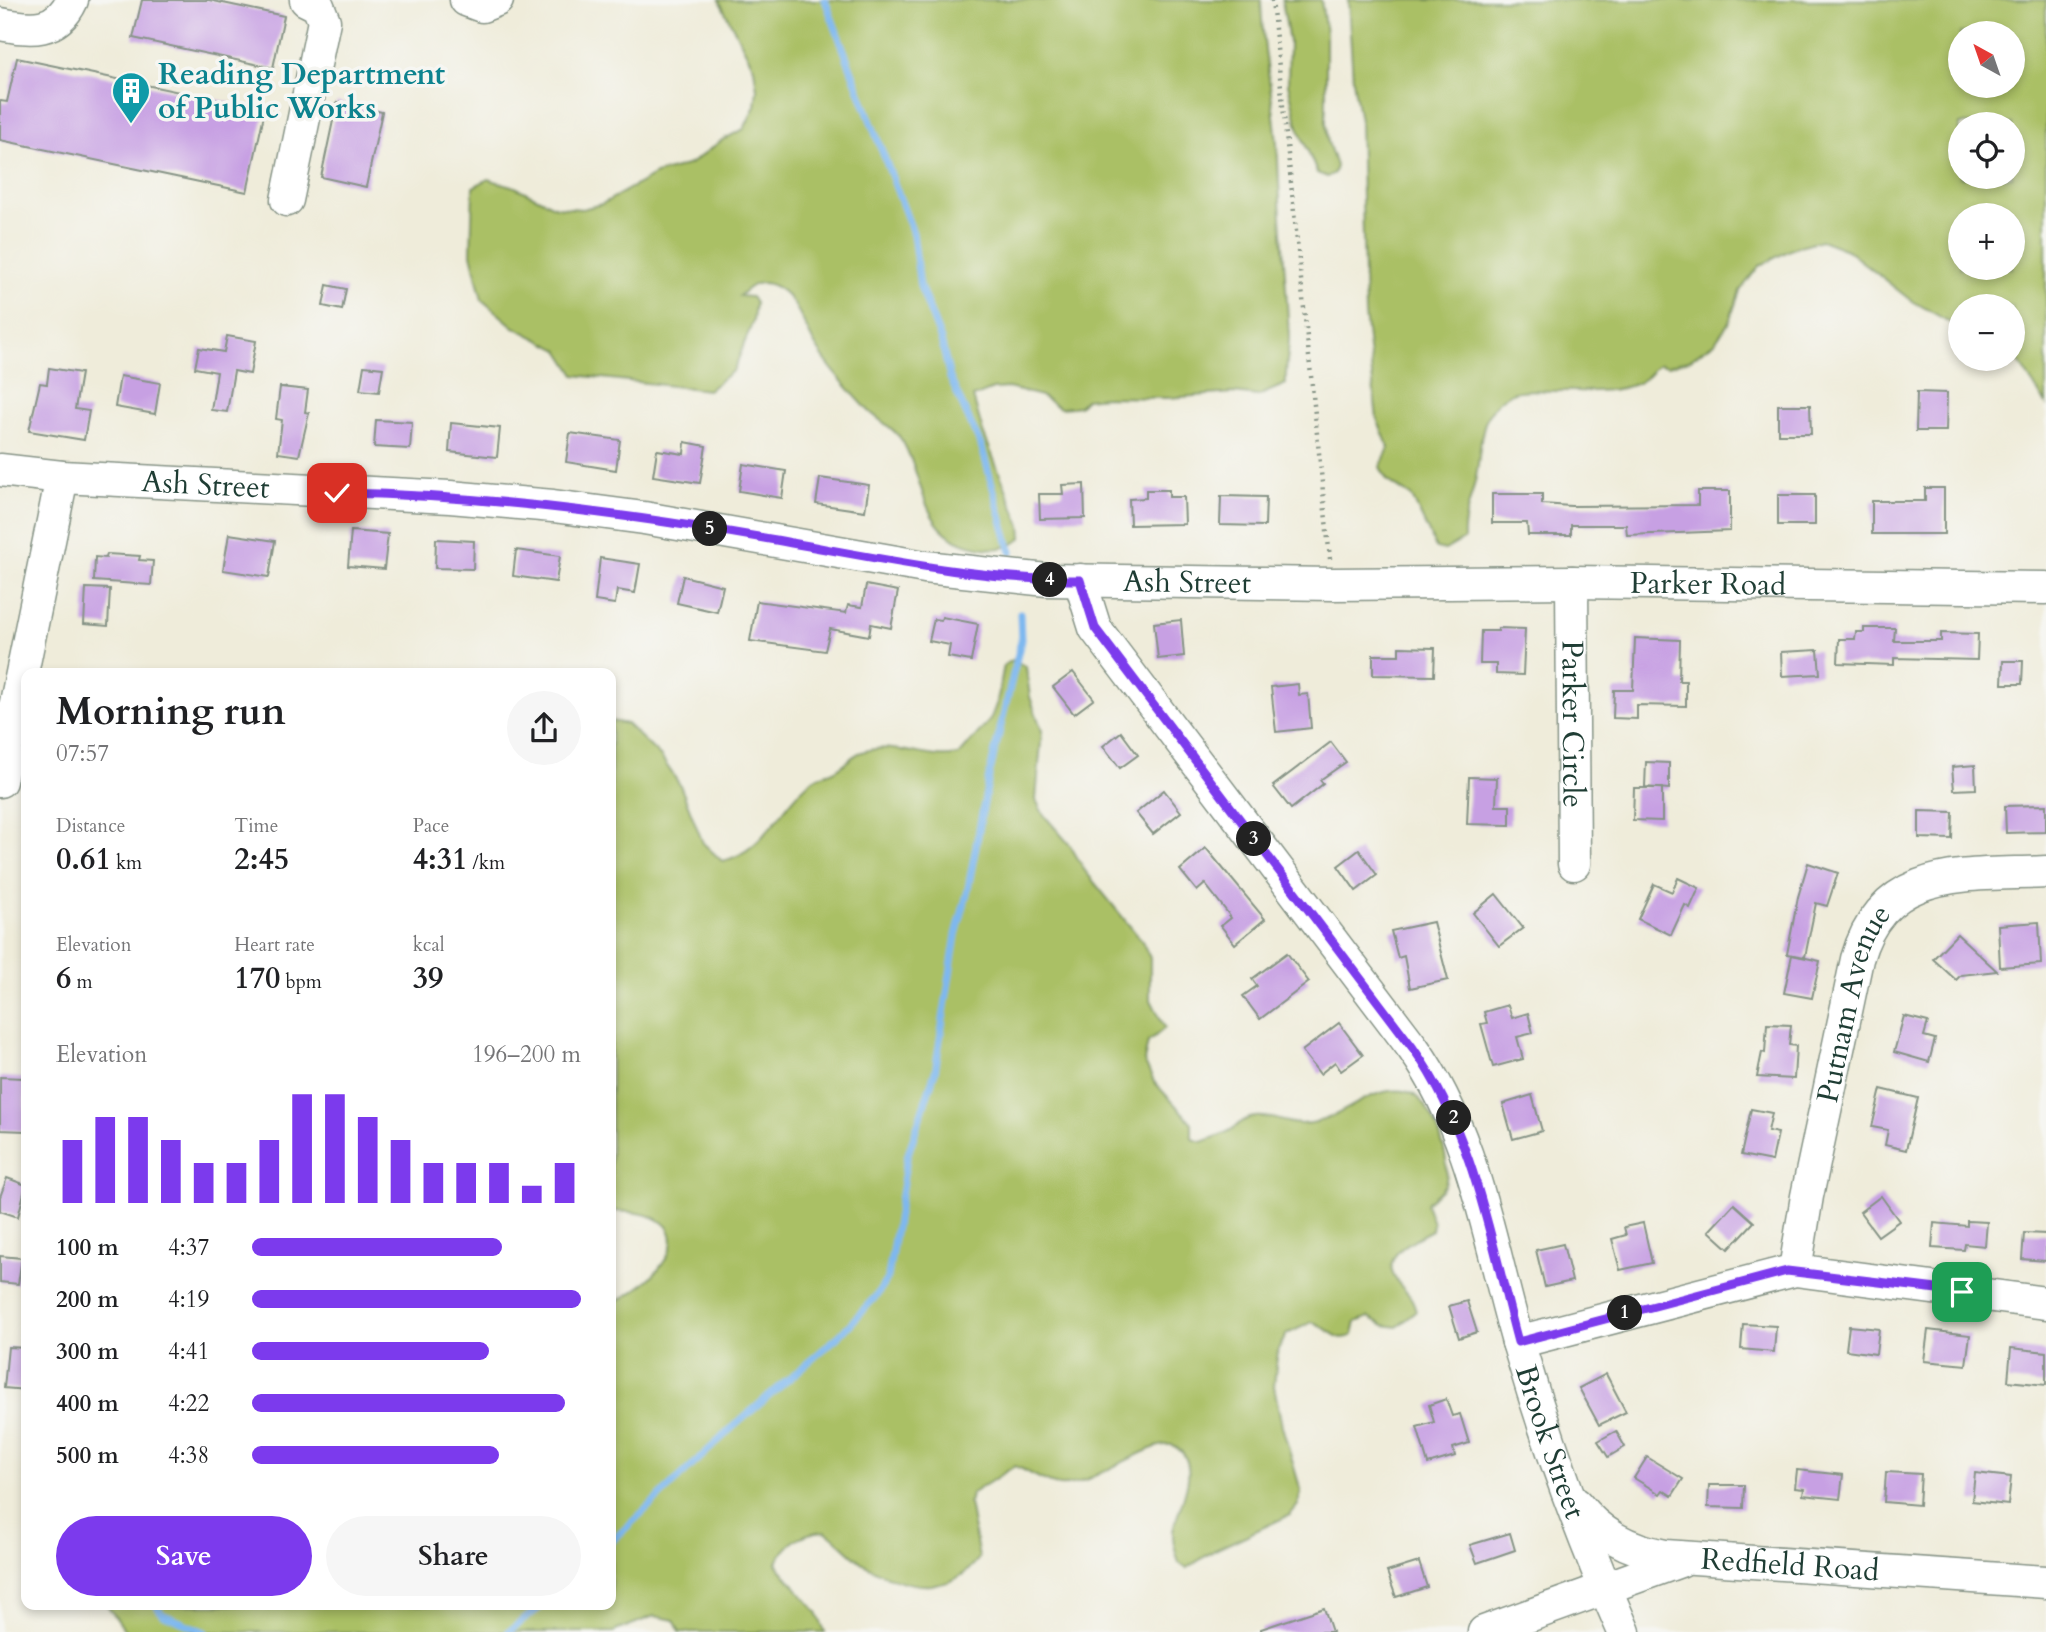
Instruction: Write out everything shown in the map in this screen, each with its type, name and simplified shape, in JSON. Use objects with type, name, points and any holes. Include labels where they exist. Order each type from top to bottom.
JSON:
[{"type":"street","points":[[0,24],[31,29],[44,28],[62,17],[72,0]]},
{"type":"street","points":[[287,200],[324,20],[318,6],[307,0]]},
{"type":"street","points":[[466,0],[482,6],[497,0]]},
{"type":"street","name":"Ash Street","points":[[0,470],[62,477],[450,497],[553,506],[658,520],[925,567],[1008,578],[1371,584]]},
{"type":"street","points":[[23,668],[62,477]]},
{"type":"street","name":"Brook Street","points":[[1080,580],[1095,628],[1438,1085],[1451,1110],[1470,1165],[1518,1342],[1561,1482],[1624,1632]]},
{"type":"street","name":"Parker Road","points":[[1371,584],[1572,582],[2046,588]]},
{"type":"street","name":"Parker Circle","points":[[1572,582],[1574,864]]},
{"type":"street","points":[[0,781],[21,678]]},
{"type":"street","name":"Putnam Avenue","points":[[1795,1270],[1805,1206],[1857,959],[1869,927],[1900,894],[1931,880],[2046,872]]},
{"type":"street","points":[[1518,1342],[1795,1270],[2046,1303]]},
{"type":"street","name":"Redfield Road","points":[[1561,1482],[1586,1516],[1616,1540],[1641,1552],[1688,1559],[2046,1582]]},
{"type":"street","points":[[1484,1632],[1688,1559]]},
{"type":"path","points":[[1272,0],[1333,584]]},
{"type":"green space","points":[[719,0],[1261,0],[1277,140],[1289,337],[1286,384],[1258,396],[1234,393],[1168,398],[1105,397],[1086,399],[1079,406],[1060,408],[1041,396],[1008,388],[993,389],[973,397],[983,432],[1021,526],[1022,537],[1015,543],[989,549],[963,543],[947,534],[936,522],[900,437],[868,410],[841,380],[817,348],[794,304],[788,296],[772,285],[758,283],[739,296],[751,297],[755,303],[753,321],[734,370],[708,390],[575,375],[559,350],[514,327],[482,300],[471,254],[473,187],[488,179],[515,187],[556,207],[582,209],[602,204],[656,174],[690,164],[722,140],[744,129],[755,106],[757,89],[754,68]]},
{"type":"green space","points":[[1282,0],[1321,0],[1326,33],[1326,124],[1328,142],[1336,166],[1334,173],[1327,177],[1317,173],[1298,127],[1288,84],[1289,42]]},
{"type":"green space","points":[[1348,0],[2046,0],[2046,404],[2025,371],[2025,294],[1948,294],[1948,321],[1909,299],[1847,250],[1821,240],[1796,247],[1759,266],[1740,291],[1729,322],[1715,342],[1689,360],[1668,366],[1659,364],[1639,383],[1617,389],[1522,390],[1505,397],[1489,414],[1484,427],[1464,539],[1445,550],[1436,548],[1412,497],[1387,480],[1380,467],[1389,448],[1377,419],[1365,314],[1360,121],[1353,80]]},
{"type":"green space","points":[[1013,660],[1026,667],[1030,697],[1042,731],[1036,800],[1043,814],[1070,845],[1085,871],[1142,941],[1150,958],[1150,998],[1165,1028],[1148,1042],[1144,1061],[1154,1082],[1192,1123],[1192,1139],[1202,1142],[1255,1117],[1311,1123],[1333,1116],[1375,1095],[1397,1091],[1408,1092],[1417,1097],[1433,1119],[1439,1133],[1447,1176],[1444,1186],[1426,1204],[1433,1223],[1432,1230],[1399,1251],[1392,1266],[1393,1275],[1411,1297],[1416,1312],[1397,1327],[1384,1325],[1369,1317],[1356,1322],[1353,1335],[1342,1338],[1312,1322],[1287,1334],[1278,1349],[1274,1386],[1282,1426],[1301,1491],[1298,1505],[1290,1515],[1215,1550],[1187,1568],[1179,1563],[1173,1531],[1187,1487],[1187,1463],[1183,1454],[1174,1446],[1165,1445],[1152,1448],[1072,1484],[1054,1484],[1015,1466],[971,1494],[969,1503],[979,1558],[967,1571],[941,1584],[911,1584],[882,1574],[861,1562],[825,1531],[796,1540],[776,1564],[817,1612],[825,1632],[680,1632],[674,1620],[654,1616],[613,1632],[126,1632],[111,1610],[616,1610],[616,1301],[633,1292],[664,1262],[671,1247],[671,1233],[661,1221],[642,1214],[616,1211],[616,722],[627,724],[661,757],[680,785],[703,843],[722,861],[737,856],[761,838],[812,780],[834,771],[859,753],[884,748],[934,756],[959,755],[990,720],[997,702],[1004,665]]},
{"type":"building","points":[[142,0],[209,0],[284,16],[273,68],[133,38]]},
{"type":"building","name":"Reading Department of Public Works","points":[[17,58],[265,110],[247,192],[0,140],[0,101],[7,102]]},
{"type":"building","points":[[337,102],[382,112],[366,187],[321,177]]},
{"type":"building","points":[[327,285],[346,289],[342,310],[323,306]]},
{"type":"building","points":[[227,336],[256,341],[250,374],[234,371],[227,412],[211,410],[217,372],[195,368],[199,348],[224,352]]},
{"type":"building","points":[[364,366],[383,368],[379,392],[360,390]]},
{"type":"building","points":[[49,368],[81,373],[75,409],[89,411],[84,440],[29,431],[40,383],[47,384]]},
{"type":"building","points":[[120,376],[160,383],[155,414],[115,407]]},
{"type":"building","points":[[280,387],[308,390],[305,412],[309,413],[299,456],[278,453],[282,420],[276,419]]},
{"type":"building","points":[[1917,392],[1947,393],[1946,431],[1916,431]]},
{"type":"building","points":[[1778,405],[1810,405],[1811,434],[1778,434]]},
{"type":"building","points":[[376,420],[412,422],[410,449],[374,447]]},
{"type":"building","points":[[451,423],[500,428],[497,457],[449,452]]},
{"type":"building","points":[[570,433],[620,440],[616,470],[566,462]]},
{"type":"building","points":[[685,442],[706,446],[700,483],[653,476],[657,450],[684,454]]},
{"type":"building","points":[[743,464],[786,471],[782,498],[739,491]]},
{"type":"building","points":[[820,478],[869,485],[865,511],[816,504]]},
{"type":"building","points":[[1084,484],[1085,518],[1040,519],[1039,494],[1063,494],[1062,485]]},
{"type":"building","points":[[1925,488],[1944,488],[1944,534],[1872,534],[1872,501],[1925,501]]},
{"type":"building","points":[[1146,490],[1169,490],[1169,497],[1184,497],[1185,524],[1130,525],[1129,499],[1146,498]]},
{"type":"building","points":[[1698,491],[1730,491],[1730,531],[1627,535],[1626,525],[1571,525],[1571,535],[1528,535],[1527,523],[1492,523],[1492,494],[1542,494],[1542,504],[1571,506],[1698,505]]},
{"type":"building","points":[[1778,495],[1815,495],[1815,525],[1778,525]]},
{"type":"building","points":[[1221,496],[1266,497],[1265,526],[1220,525]]},
{"type":"building","points":[[351,531],[388,534],[384,569],[348,566]]},
{"type":"building","points":[[229,534],[275,541],[269,577],[223,570]]},
{"type":"building","points":[[436,539],[474,541],[473,569],[435,568]]},
{"type":"building","points":[[516,550],[560,556],[556,582],[513,576]]},
{"type":"building","points":[[107,554],[140,556],[139,560],[153,561],[151,585],[94,581],[95,557],[106,558]]},
{"type":"building","points":[[600,558],[640,564],[635,593],[617,590],[615,604],[595,601]]},
{"type":"building","points":[[683,576],[723,586],[717,612],[677,603]]},
{"type":"building","points":[[866,585],[898,591],[891,628],[871,624],[869,636],[830,629],[825,651],[750,641],[757,601],[846,613],[848,605],[862,607]]},
{"type":"building","points":[[86,588],[110,589],[108,626],[84,624]]},
{"type":"building","points":[[942,617],[978,624],[971,661],[948,657],[950,645],[929,641],[934,619],[941,620]]},
{"type":"building","points":[[1181,620],[1184,656],[1158,659],[1154,623]]},
{"type":"building","points":[[1498,628],[1525,629],[1523,675],[1496,674],[1496,664],[1480,664],[1481,631],[1498,631]]},
{"type":"building","points":[[1864,628],[1895,628],[1894,641],[1941,641],[1941,633],[1978,634],[1977,660],[1894,658],[1894,665],[1838,663],[1839,639],[1855,639],[1856,632],[1864,632]]},
{"type":"building","points":[[1635,638],[1680,640],[1679,681],[1686,681],[1686,706],[1637,705],[1637,719],[1613,718],[1614,690],[1633,690]]},
{"type":"building","points":[[1399,647],[1435,648],[1434,676],[1373,675],[1373,655],[1399,655]]},
{"type":"building","points":[[1818,650],[1820,674],[1782,676],[1781,652]]},
{"type":"building","points":[[2003,661],[2023,661],[2022,684],[2002,684]]},
{"type":"building","points":[[1073,672],[1094,699],[1074,714],[1053,687]]},
{"type":"building","points":[[1298,684],[1299,695],[1308,694],[1311,728],[1276,732],[1271,687]]},
{"type":"building","points":[[1121,732],[1138,755],[1120,768],[1103,746]]},
{"type":"building","points":[[1331,742],[1346,762],[1320,780],[1323,784],[1291,809],[1273,786]]},
{"type":"building","points":[[1646,762],[1669,763],[1669,789],[1645,787]]},
{"type":"building","points":[[1975,765],[1976,789],[1954,790],[1952,767]]},
{"type":"building","points":[[1469,777],[1497,778],[1496,806],[1510,806],[1510,825],[1467,824]]},
{"type":"building","points":[[1634,788],[1662,788],[1662,821],[1633,820]]},
{"type":"building","points":[[1164,790],[1181,812],[1153,834],[1136,813]]},
{"type":"building","points":[[2046,805],[2046,832],[2006,833],[2005,806]]},
{"type":"building","points":[[1919,811],[1953,812],[1952,839],[1919,838]]},
{"type":"building","points":[[1206,848],[1265,919],[1235,944],[1221,926],[1231,918],[1227,912],[1205,884],[1197,891],[1180,870]]},
{"type":"building","points":[[1359,850],[1377,875],[1356,891],[1338,866]]},
{"type":"building","points":[[1808,863],[1838,873],[1827,906],[1816,903],[1805,957],[1787,954]]},
{"type":"building","points":[[1678,878],[1699,888],[1690,908],[1685,905],[1671,935],[1638,919],[1654,884],[1672,892]]},
{"type":"building","points":[[1496,894],[1523,928],[1499,946],[1473,913]]},
{"type":"building","points":[[1433,922],[1448,980],[1410,988],[1404,956],[1398,958],[1391,931]]},
{"type":"building","points":[[2039,922],[2041,964],[2000,967],[1998,925]]},
{"type":"building","points":[[1957,934],[1997,971],[1961,975],[1956,980],[1933,959]]},
{"type":"building","points":[[1287,953],[1309,982],[1260,1019],[1243,996],[1257,986],[1252,979]]},
{"type":"building","points":[[1792,955],[1820,961],[1812,998],[1784,993]]},
{"type":"building","points":[[1508,1005],[1512,1018],[1528,1013],[1533,1033],[1517,1037],[1523,1059],[1493,1067],[1481,1024],[1487,1023],[1484,1012]]},
{"type":"building","points":[[1904,1016],[1928,1022],[1924,1036],[1935,1039],[1929,1062],[1894,1052]]},
{"type":"building","points":[[1339,1023],[1363,1055],[1341,1071],[1335,1062],[1320,1074],[1302,1051]]},
{"type":"building","points":[[1767,1024],[1791,1025],[1789,1045],[1796,1046],[1794,1079],[1757,1077],[1762,1052],[1765,1053]]},
{"type":"building","points":[[0,1077],[21,1078],[21,1131],[0,1130]]},
{"type":"building","points":[[1881,1089],[1918,1098],[1906,1150],[1885,1145],[1888,1130],[1872,1127]]},
{"type":"building","points":[[1532,1095],[1542,1131],[1513,1139],[1503,1104]]},
{"type":"building","points":[[1751,1109],[1772,1113],[1768,1131],[1778,1133],[1772,1161],[1741,1155]]},
{"type":"building","points":[[7,1178],[21,1183],[18,1217],[0,1211],[0,1197]]},
{"type":"building","points":[[1881,1196],[1899,1221],[1878,1236],[1860,1212]]},
{"type":"building","points":[[1734,1204],[1754,1222],[1729,1249],[1709,1231]]},
{"type":"building","points":[[1967,1221],[1987,1222],[1985,1246],[1965,1244],[1964,1250],[1932,1248],[1934,1223],[1967,1226]]},
{"type":"building","points":[[1643,1223],[1652,1263],[1620,1270],[1612,1239],[1626,1235],[1624,1227]]},
{"type":"building","points":[[2024,1233],[2046,1234],[2046,1261],[2022,1259]]},
{"type":"building","points":[[1563,1244],[1572,1281],[1545,1287],[1536,1250]]},
{"type":"building","points":[[0,1256],[21,1258],[18,1284],[0,1282]]},
{"type":"building","points":[[1467,1301],[1477,1332],[1459,1338],[1449,1306]]},
{"type":"building","points":[[1743,1324],[1776,1326],[1774,1352],[1741,1349]]},
{"type":"building","points":[[1849,1326],[1879,1329],[1876,1354],[1846,1350]]},
{"type":"building","points":[[1928,1330],[1970,1335],[1966,1365],[1924,1361]]},
{"type":"building","points":[[8,1347],[21,1348],[21,1390],[4,1388]]},
{"type":"building","points":[[2011,1348],[2046,1352],[2046,1385],[2008,1381]]},
{"type":"building","points":[[1606,1374],[1626,1412],[1599,1425],[1579,1388]]},
{"type":"building","points":[[1446,1399],[1452,1416],[1460,1414],[1469,1443],[1453,1448],[1455,1456],[1428,1464],[1417,1427],[1434,1422],[1429,1405]]},
{"type":"building","points":[[1616,1431],[1625,1447],[1608,1457],[1598,1441]]},
{"type":"building","points":[[1647,1457],[1683,1479],[1672,1496],[1663,1490],[1660,1494],[1634,1478]]},
{"type":"building","points":[[1797,1470],[1843,1475],[1840,1499],[1803,1495],[1804,1489],[1795,1488]]},
{"type":"building","points":[[1886,1472],[1921,1474],[1919,1505],[1884,1502]]},
{"type":"building","points":[[1975,1473],[2011,1477],[2008,1505],[1972,1501]]},
{"type":"building","points":[[1709,1485],[1744,1485],[1743,1508],[1708,1507]]},
{"type":"building","points":[[1510,1533],[1515,1550],[1477,1563],[1470,1545]]},
{"type":"building","points":[[1419,1562],[1427,1587],[1396,1597],[1387,1572]]},
{"type":"building","points":[[1324,1608],[1332,1632],[1261,1632],[1261,1629]]},
{"type":"waterway","points":[[825,0],[913,233],[920,286],[941,340],[950,378],[982,448],[1011,552]]},
{"type":"waterway","points":[[616,1537],[734,1426],[840,1335],[877,1295],[888,1277],[907,1157],[935,1072],[956,935],[967,894],[989,776],[1021,641],[1020,613]]},
{"type":"waterway","points":[[159,1610],[162,1614],[205,1632]]},
{"type":"waterway","points":[[508,1632],[537,1610]]},
{"type":"place","name":"Reading Department of Public Works","points":[[131,125]]},
{"type":"route","points":[[337,493],[450,497],[553,506],[766,538],[925,567],[1008,578],[1080,580],[1095,628],[1413,1048],[1443,1093],[1470,1165],[1518,1342],[1775,1273],[1795,1270],[1962,1292]]}]
